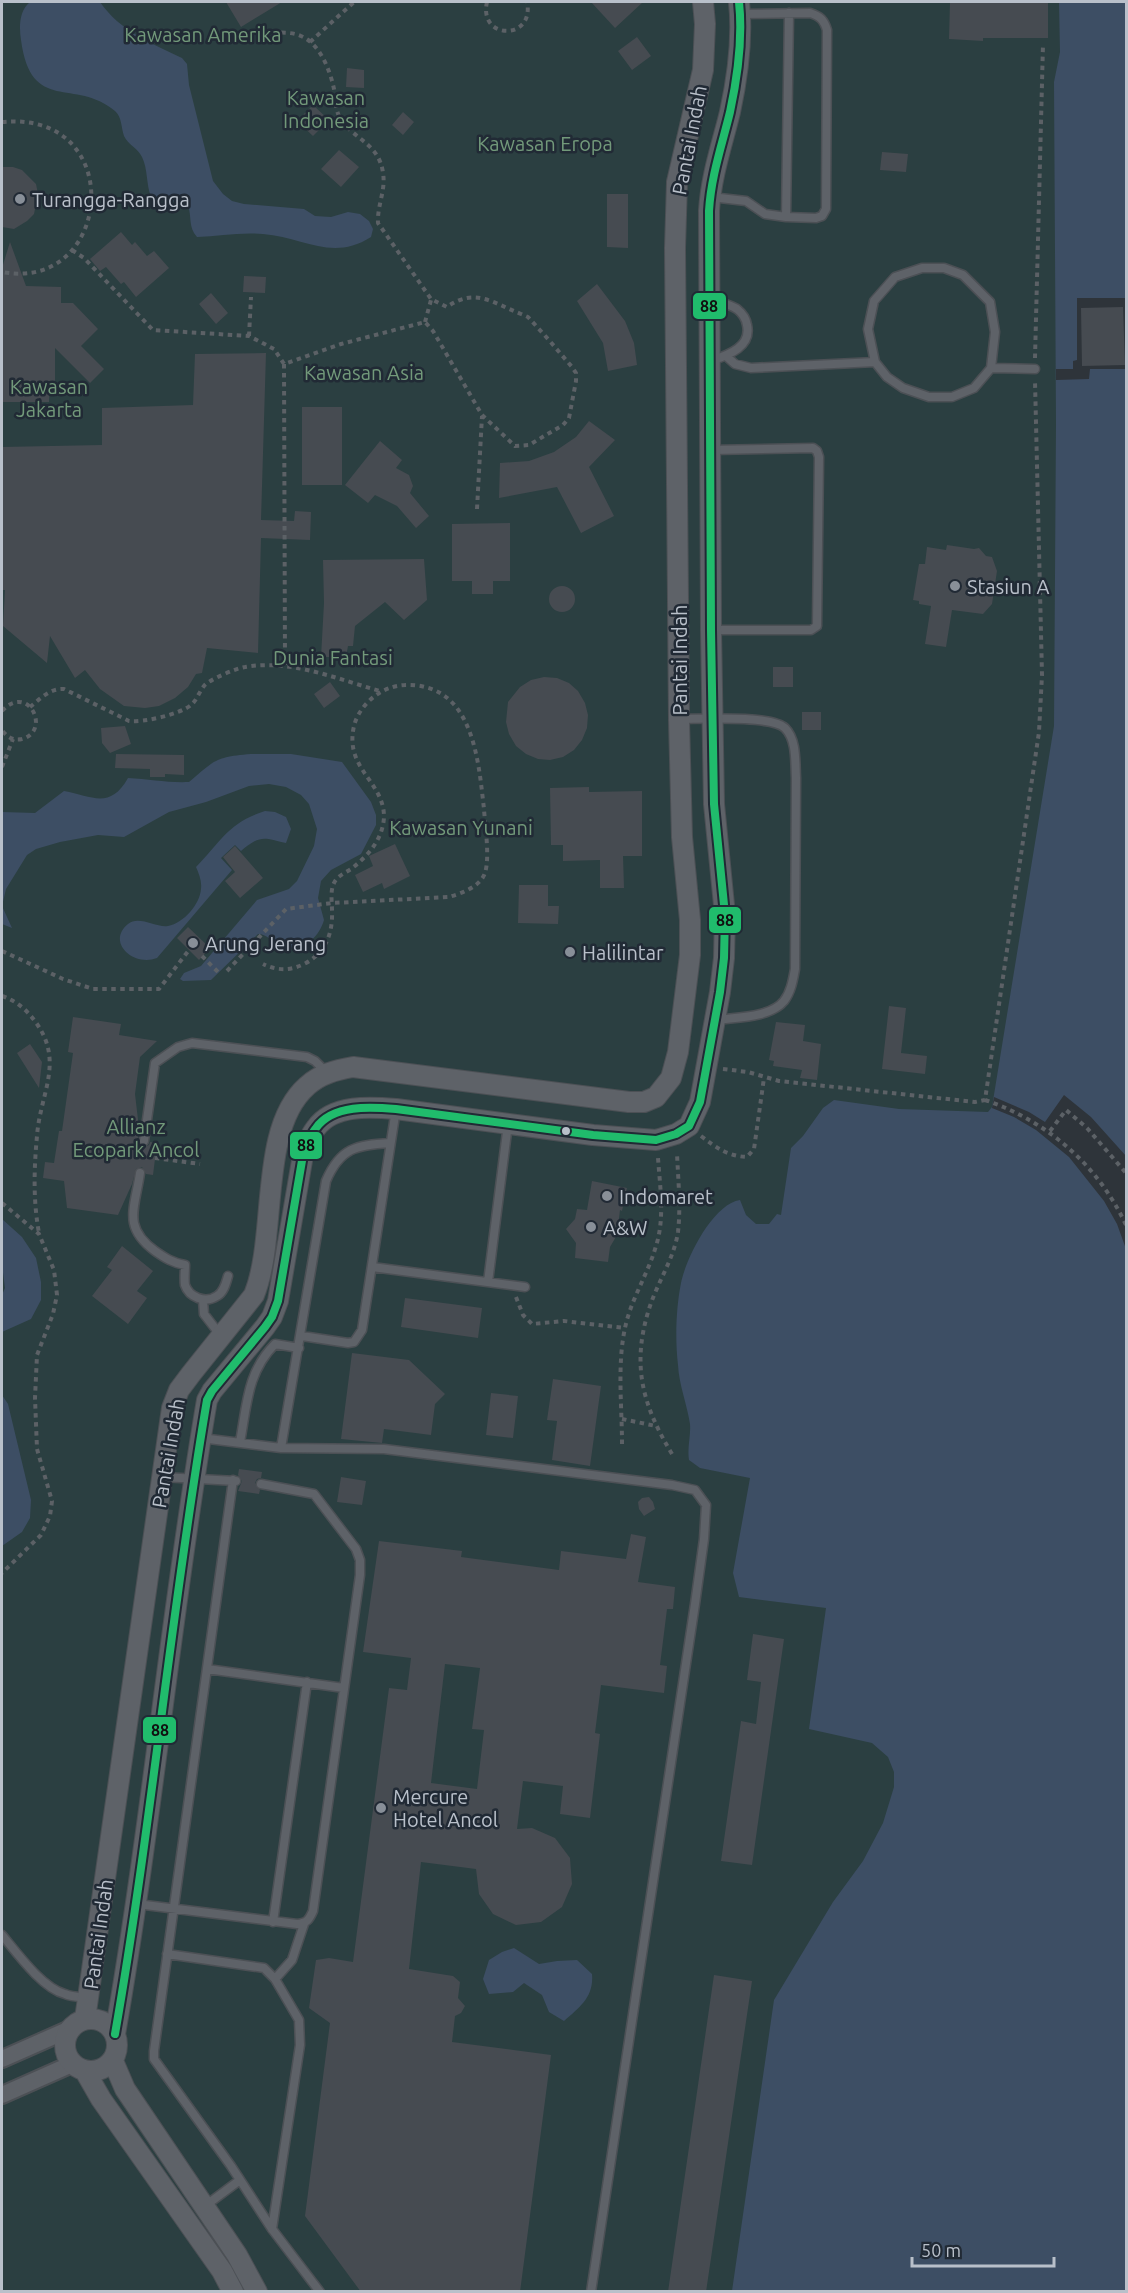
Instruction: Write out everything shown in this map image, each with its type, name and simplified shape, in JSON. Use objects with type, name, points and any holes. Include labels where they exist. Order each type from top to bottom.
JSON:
[{"type":"street","name":"Pantai Indah","points":[[77,2024],[89,1998],[172,1408],[180,1390],[254,1295],[261,1278],[273,1174],[282,1127],[290,1107],[307,1086],[327,1073],[353,1067],[629,1102],[644,1102],[656,1096],[671,1078],[686,997],[690,955],[690,920],[682,837],[679,720],[675,248],[677,182],[703,70],[705,24],[703,2]]},
{"type":"street","name":"Pantai Indah","points":[[115,2034],[136,1904],[207,1400],[272,1317],[278,1301],[304,1149],[316,1126],[326,1119],[349,1110],[366,1107],[593,1135],[656,1140],[682,1130],[700,1102],[724,958],[724,915],[714,804],[710,450],[718,358],[710,299],[710,196],[736,81],[740,53],[739,8]]},
{"type":"street","points":[[2,2059],[77,2024],[103,2021],[115,2034],[118,2043],[117,2052],[105,2068],[95,2071],[79,2067],[2,2095]]},
{"type":"street","points":[[77,2024],[65,2041],[66,2053],[79,2067],[222,2271],[234,2292]]},
{"type":"street","points":[[112,2061],[125,2089],[237,2254],[257,2292]]},
{"type":"lane","points":[[710,196],[746,201],[765,214],[786,217],[816,218],[822,216],[826,209],[827,30],[825,22],[819,16],[810,13],[739,8]]},
{"type":"lane","points":[[786,217],[789,13]]},
{"type":"lane","points":[[922,268],[944,268],[963,275],[990,302],[995,332],[991,368],[974,388],[952,398],[929,397],[903,388],[887,376],[875,362],[868,329],[874,301],[895,277],[922,268]]},
{"type":"lane","points":[[710,299],[740,310],[746,319],[748,329],[741,347],[718,358]]},
{"type":"lane","points":[[718,358],[751,368],[875,362]]},
{"type":"lane","points":[[991,368],[1035,369]]},
{"type":"lane","points":[[710,450],[813,448],[819,458],[817,626],[811,630],[711,630]]},
{"type":"lane","points":[[679,720],[771,721],[785,727],[792,738],[796,777],[795,969],[791,987],[783,1002],[766,1013],[715,1020]]},
{"type":"lane","points":[[144,1141],[155,1064],[178,1047],[192,1043],[307,1057],[315,1061],[327,1073]]},
{"type":"lane","points":[[302,1336],[348,1343],[354,1342],[362,1330],[396,1109]]},
{"type":"lane","points":[[488,1282],[508,1123]]},
{"type":"lane","points":[[281,1448],[302,1336],[322,1197],[332,1169],[339,1158],[358,1146],[390,1143]]},
{"type":"lane","points":[[140,1173],[133,1222],[135,1231],[144,1243],[170,1262],[185,1265],[186,1285],[190,1293],[203,1300],[217,1296],[222,1291],[228,1276]]},
{"type":"lane","points":[[372,1267],[525,1287]]},
{"type":"lane","points":[[203,1300],[204,1314],[221,1336]]},
{"type":"lane","points":[[240,1443],[251,1378],[264,1355],[275,1344],[299,1348]]},
{"type":"lane","points":[[201,1438],[281,1448],[384,1449],[672,1485],[695,1490],[706,1505],[704,1539],[591,2292]]},
{"type":"lane","points":[[162,1477],[235,1481],[172,1909],[154,2060],[189,2106],[272,2229],[320,2292]]},
{"type":"lane","points":[[261,1484],[314,1494],[356,1548],[360,1560],[360,1575],[313,1911],[309,1920],[304,1924],[292,1960],[275,1979]]},
{"type":"lane","points":[[207,1669],[344,1688]]},
{"type":"lane","points":[[273,1922],[307,1682]]},
{"type":"lane","points":[[136,1904],[304,1924]]},
{"type":"lane","points":[[2,1935],[35,1973],[54,1990],[89,1998]]},
{"type":"lane","points":[[166,1954],[264,1968],[275,1979],[299,2020],[300,2046],[272,2229]]},
{"type":"lane","points":[[204,2206],[240,2180]]},
{"type":"path","points":[[310,42],[354,2]]},
{"type":"path","points":[[487,2],[485,12],[488,21],[503,31],[512,31],[526,20],[529,12],[527,2]]},
{"type":"path","points":[[264,33],[288,33],[300,36],[310,42],[325,60],[339,116],[378,154],[383,173],[378,223],[431,299],[447,307],[458,299],[478,297],[528,317],[576,374],[574,398],[568,418],[563,425],[529,445],[515,446],[482,415],[433,331],[425,322]]},
{"type":"path","points":[[985,1100],[1039,732],[1042,675],[1035,369],[1043,44]]},
{"type":"path","points":[[2,122],[20,120],[39,124],[56,132],[71,144],[83,159],[90,177],[93,197],[90,216],[83,234],[72,250],[58,262],[41,270],[22,274],[2,272]]},
{"type":"path","points":[[72,250],[84,258],[153,330],[249,336],[274,349],[284,364],[285,665]]},
{"type":"path","points":[[249,336],[251,297]]},
{"type":"path","points":[[425,322],[431,299]]},
{"type":"path","points":[[284,364],[341,344],[425,322]]},
{"type":"path","points":[[477,509],[482,415]]},
{"type":"path","points":[[30,707],[50,691],[64,689],[129,721],[140,722],[185,710],[194,702],[208,682],[243,667],[285,665],[381,691]]},
{"type":"path","points":[[228,971],[286,909],[321,903],[332,903],[448,897],[469,890],[485,873],[487,842],[477,760],[467,724],[449,698],[435,689],[416,685],[394,686],[381,691],[367,703],[355,720],[351,739],[355,756],[380,799],[384,814],[377,842],[371,851],[334,882],[332,903],[330,934],[325,948],[315,958],[290,969],[280,970],[263,964]]},
{"type":"path","points":[[2,711],[7,705],[23,702],[35,713],[36,722],[29,736],[21,739],[13,739],[2,730]]},
{"type":"path","points":[[2,767],[13,739]]},
{"type":"path","points":[[2,951],[63,979],[97,990],[159,989],[189,950]]},
{"type":"path","points":[[204,958],[220,975]]},
{"type":"path","points":[[2,996],[24,1008],[32,1017],[47,1042],[50,1056],[49,1078],[41,1107],[35,1156],[34,1209],[39,1234],[54,1270],[57,1295],[53,1314],[37,1354],[35,1398],[37,1449],[52,1501],[50,1516],[41,1535],[2,1573]]},
{"type":"path","points":[[707,1067],[748,1072],[764,1078],[975,1102],[985,1100],[1050,1131],[1096,1176],[1110,1194],[1126,1225]]},
{"type":"path","points":[[672,1454],[648,1408],[642,1381],[641,1347],[649,1310],[674,1248],[678,1232],[682,1130],[722,1152],[734,1156],[747,1156],[754,1149],[764,1078]]},
{"type":"path","points":[[1050,1131],[1066,1110],[1087,1128],[1126,1173]]},
{"type":"path","points":[[622,1444],[621,1378],[625,1328],[660,1231],[661,1198],[656,1140]]},
{"type":"path","points":[[155,1158],[200,1164]]},
{"type":"path","points":[[2,1203],[39,1234]]},
{"type":"path","points":[[511,1285],[523,1315],[532,1324],[564,1321],[625,1328]]},
{"type":"path","points":[[622,1419],[656,1426]]},
{"type":"green space","points":[[2,2],[1126,2],[1126,2291],[2,2292]]},
{"type":"water","points":[[30,2],[100,2],[127,29],[182,58],[187,64],[189,85],[213,181],[232,201],[304,209],[315,216],[331,217],[348,212],[360,214],[369,221],[373,229],[371,237],[343,248],[330,248],[263,234],[197,237],[191,226],[188,205],[151,197],[142,157],[124,136],[120,119],[115,111],[100,101],[57,91],[34,78],[26,63],[20,30],[22,15]]},
{"type":"water","points":[[1059,2],[1126,2],[1126,2291],[732,2291],[774,2000],[833,1902],[863,1861],[883,1823],[894,1787],[894,1772],[888,1757],[872,1743],[809,1729],[826,1608],[739,1597],[733,1573],[750,1478],[700,1468],[689,1460],[690,1424],[677,1355],[676,1324],[679,1293],[684,1272],[695,1247],[720,1211],[740,1200],[746,1215],[756,1224],[769,1224],[777,1214],[781,1215],[791,1148],[803,1136],[823,1108],[834,1100],[899,1109],[988,1112],[992,1107],[1054,726],[1056,423],[1054,82],[1060,52]]},
{"type":"water","points":[[251,754],[291,754],[342,762],[371,802],[376,815],[376,825],[361,854],[331,870],[321,881],[318,898],[324,920],[313,939],[294,948],[279,945],[264,935],[258,934],[211,980],[183,981],[180,979],[184,973],[201,966],[257,900],[289,889],[297,881],[314,846],[317,829],[309,804],[301,795],[286,787],[269,784],[249,786],[206,802],[169,812],[124,837],[98,835],[36,849],[27,855],[6,889],[2,906],[2,812],[35,813],[64,791],[92,798],[107,797],[121,788],[128,778],[189,782],[222,758]]},
{"type":"water","points":[[265,811],[286,817],[291,829],[286,843],[263,839],[253,842],[241,851],[235,845],[221,858],[232,870],[157,958],[139,959],[125,951],[120,938],[128,924],[142,921],[168,926],[185,917],[194,907],[200,895],[201,883],[196,867],[234,827],[253,815]]},
{"type":"water","points":[[2,906],[12,928],[2,924]]},
{"type":"water","points":[[2,1219],[22,1237],[36,1258],[41,1282],[41,1300],[31,1319],[2,1332],[2,1295],[5,1288],[2,1265]]},
{"type":"water","points":[[2,1395],[8,1404],[31,1500],[30,1518],[22,1532],[2,1546]]},
{"type":"water","points":[[514,1948],[539,1964],[577,1960],[592,1974],[591,1989],[585,2001],[564,2021],[549,2012],[542,1995],[524,1983],[513,1992],[489,1994],[483,1979],[489,1960]]},
{"type":"pier","points":[[1077,298],[1126,298],[1126,369],[1090,369],[1089,379],[1056,380],[1056,369],[1073,369],[1073,361],[1077,360]]},
{"type":"pier","points":[[1064,1095],[1091,1117],[1126,1156],[1126,1249],[1117,1224],[1104,1201],[1069,1157],[1036,1130],[992,1108],[994,1097],[1029,1112],[1045,1122]]},
{"type":"building","points":[[226,2],[282,2],[241,27]]},
{"type":"building","points":[[591,2],[643,2],[615,28]]},
{"type":"building","points":[[950,2],[1048,2],[1048,38],[983,38],[983,41],[949,39]]},
{"type":"building","points":[[637,37],[651,56],[632,70],[618,51]]},
{"type":"building","points":[[347,68],[364,70],[364,88],[346,87]]},
{"type":"building","points":[[313,105],[329,120],[313,136],[297,121]]},
{"type":"building","points":[[403,112],[414,122],[403,135],[392,125]]},
{"type":"building","points":[[339,150],[359,167],[341,187],[321,169]]},
{"type":"building","points":[[882,152],[908,154],[906,172],[880,170]]},
{"type":"building","name":"Turangga-Rangga","points":[[2,167],[22,170],[36,184],[38,194],[34,214],[14,229],[2,227]]},
{"type":"building","points":[[607,194],[628,194],[628,248],[607,247]]},
{"type":"building","points":[[121,232],[132,245],[135,242],[147,256],[154,251],[169,268],[136,297],[124,282],[121,284],[106,267],[100,271],[90,259]]},
{"type":"building","points":[[10,242],[26,286],[61,287],[61,303],[73,303],[98,329],[81,346],[104,369],[90,383],[55,348],[55,381],[50,381],[49,402],[2,402],[2,268]]},
{"type":"building","points":[[244,276],[266,277],[265,293],[243,292]]},
{"type":"building","points":[[597,284],[625,321],[634,343],[637,365],[608,371],[603,343],[577,301]]},
{"type":"building","points":[[211,293],[228,313],[216,324],[199,304]]},
{"type":"building","points":[[1123,307],[1125,365],[1082,366],[1081,308]]},
{"type":"building","points":[[266,353],[261,520],[294,521],[295,511],[311,512],[310,540],[261,538],[258,653],[207,648],[202,673],[196,674],[188,687],[175,698],[159,706],[145,708],[124,706],[100,689],[85,670],[75,678],[50,636],[47,663],[3,626],[5,590],[2,590],[2,447],[102,445],[102,408],[193,405],[195,354]]},
{"type":"building","points":[[302,407],[342,407],[342,485],[302,485]]},
{"type":"building","points":[[589,421],[615,440],[589,467],[614,516],[581,533],[557,487],[499,498],[500,463],[529,461],[554,452],[576,437]]},
{"type":"building","points":[[380,441],[402,460],[396,468],[409,475],[413,486],[410,493],[429,516],[416,528],[397,506],[375,495],[368,503],[345,485]]},
{"type":"building","points":[[510,523],[510,581],[493,581],[493,594],[472,594],[472,581],[452,581],[452,524]]},
{"type":"building","name":"Stasiun A","points":[[947,545],[979,548],[986,556],[992,557],[997,571],[992,604],[983,614],[952,610],[946,647],[925,644],[931,606],[919,604],[919,601],[913,600],[919,564],[925,564],[927,547],[946,550]]},
{"type":"building","points":[[424,559],[427,600],[404,620],[385,602],[355,626],[353,646],[348,646],[346,657],[321,657],[324,603],[323,560]]},
{"type":"building","points":[[562,586],[571,590],[575,599],[571,608],[562,612],[553,608],[549,599],[553,590]]},
{"type":"building","points":[[773,667],[793,667],[793,687],[773,687]]},
{"type":"building","points":[[544,677],[557,678],[569,683],[578,691],[585,703],[588,715],[587,728],[582,740],[574,750],[563,757],[550,760],[538,759],[526,754],[516,746],[509,734],[506,722],[508,702],[520,687],[531,680]]},
{"type":"building","points":[[330,682],[340,696],[324,708],[314,694]]},
{"type":"building","points":[[802,712],[821,712],[821,730],[802,730]]},
{"type":"building","points":[[125,726],[131,744],[110,753],[102,743],[101,728]]},
{"type":"building","points":[[116,754],[184,755],[184,775],[165,774],[165,777],[150,777],[150,769],[115,768]]},
{"type":"building","points":[[589,787],[589,792],[642,791],[642,856],[623,856],[624,888],[600,888],[600,860],[563,861],[563,845],[551,845],[550,788]]},
{"type":"building","points":[[395,844],[410,876],[384,889],[382,883],[363,892],[355,875],[373,866],[369,856]]},
{"type":"building","points":[[235,846],[263,878],[240,898],[225,881],[235,872],[223,857]]},
{"type":"building","points":[[519,885],[548,885],[548,906],[559,906],[558,924],[518,923]]},
{"type":"building","name":"Arung Jerang","points":[[188,927],[210,948],[199,960],[177,938]]},
{"type":"building","points":[[889,1006],[906,1008],[901,1053],[927,1056],[925,1074],[882,1069]]},
{"type":"building","points":[[73,1017],[121,1024],[119,1035],[157,1041],[140,1057],[135,1094],[139,1128],[138,1144],[144,1147],[150,1142],[157,1143],[153,1175],[146,1174],[142,1167],[136,1169],[118,1215],[67,1208],[64,1181],[43,1178],[45,1162],[54,1163],[59,1131],[62,1131],[73,1053],[68,1052]]},
{"type":"building","points":[[776,1022],[805,1025],[803,1041],[821,1044],[817,1080],[800,1078],[802,1070],[773,1066],[774,1061],[769,1060]]},
{"type":"building","points":[[30,1044],[42,1062],[39,1088],[17,1053]]},
{"type":"building","points":[[592,1181],[627,1188],[622,1211],[620,1210],[617,1235],[610,1247],[608,1262],[575,1258],[576,1243],[566,1229],[575,1219],[577,1209],[587,1210]]},
{"type":"building","points":[[122,1246],[153,1271],[137,1291],[147,1298],[128,1324],[92,1296],[112,1270],[107,1267]]},
{"type":"building","points":[[405,1298],[482,1308],[478,1338],[401,1327]]},
{"type":"building","points":[[352,1353],[409,1360],[445,1394],[435,1404],[431,1435],[384,1429],[382,1443],[341,1439]]},
{"type":"building","points":[[553,1379],[601,1386],[590,1466],[552,1460],[557,1421],[547,1420]]},
{"type":"building","points":[[491,1393],[518,1396],[513,1438],[486,1435]]},
{"type":"building","points":[[239,1469],[262,1472],[261,1478],[255,1483],[260,1490],[259,1494],[238,1491],[242,1481],[238,1475]]},
{"type":"building","points":[[341,1477],[366,1481],[362,1505],[337,1502]]},
{"type":"building","points":[[649,1497],[655,1509],[644,1516],[639,1509],[638,1502],[642,1498]]},
{"type":"building","points":[[631,1534],[646,1537],[638,1582],[675,1587],[673,1609],[667,1609],[660,1665],[667,1666],[664,1693],[601,1685],[595,1733],[600,1734],[590,1818],[560,1814],[563,1786],[523,1781],[517,1829],[532,1828],[555,1838],[570,1858],[572,1884],[562,1907],[541,1922],[516,1925],[493,1914],[479,1894],[476,1869],[421,1862],[409,1969],[453,1976],[460,1982],[458,1998],[465,2006],[461,2013],[455,2016],[452,2042],[551,2055],[520,2292],[361,2292],[305,2216],[330,2023],[309,2008],[316,1960],[329,1958],[353,1962],[389,1688],[407,1690],[411,1658],[363,1652],[379,1541],[462,1551],[461,1557],[559,1570],[561,1551],[626,1559]],"holes":[[[445,1664],[480,1668],[472,1729],[484,1730],[477,1789],[431,1783]]]},
{"type":"building","points":[[753,1634],[784,1639],[752,1865],[721,1861],[741,1721],[756,1724],[761,1682],[747,1680]]},
{"type":"building","points":[[714,1975],[752,1981],[706,2292],[668,2292]]},
{"type":"transit line","name":"88","points":[[115,2034],[140,1875],[194,1479],[207,1400],[272,1317],[278,1301],[304,1149],[316,1128],[323,1120],[342,1111],[375,1108],[593,1135],[656,1140],[676,1134],[689,1126],[700,1102],[720,992],[725,915],[714,804],[709,211],[714,173],[730,112],[737,71],[740,43],[739,2]]},
{"type":"place","name":"Turangga-Rangga","points":[[20,199]]},
{"type":"place","name":"Stasiun A","points":[[955,586]]},
{"type":"place","name":"Arung Jerang","points":[[193,943]]},
{"type":"place","name":"Halilintar","points":[[570,952]]},
{"type":"place","name":"Indomaret","points":[[607,1196]]},
{"type":"place","name":"A&W","points":[[591,1227]]},
{"type":"place","name":"Mercure Hotel Ancol","points":[[381,1808]]},
{"type":"park label","name":"Kawasan Amerika","points":[[203,34]]},
{"type":"park label","name":"Kawasan Indonesia","points":[[326,108]]},
{"type":"park label","name":"Kawasan Eropa","points":[[545,143]]},
{"type":"park label","name":"Kawasan Asia","points":[[364,372]]},
{"type":"park label","name":"Kawasan Jakarta","points":[[49,398]]},
{"type":"park label","name":"Dunia Fantasi","points":[[333,657]]},
{"type":"park label","name":"Kawasan Yunani","points":[[461,827]]},
{"type":"park label","name":"Allianz Ecopark Ancol","points":[[136,1138]]}]
